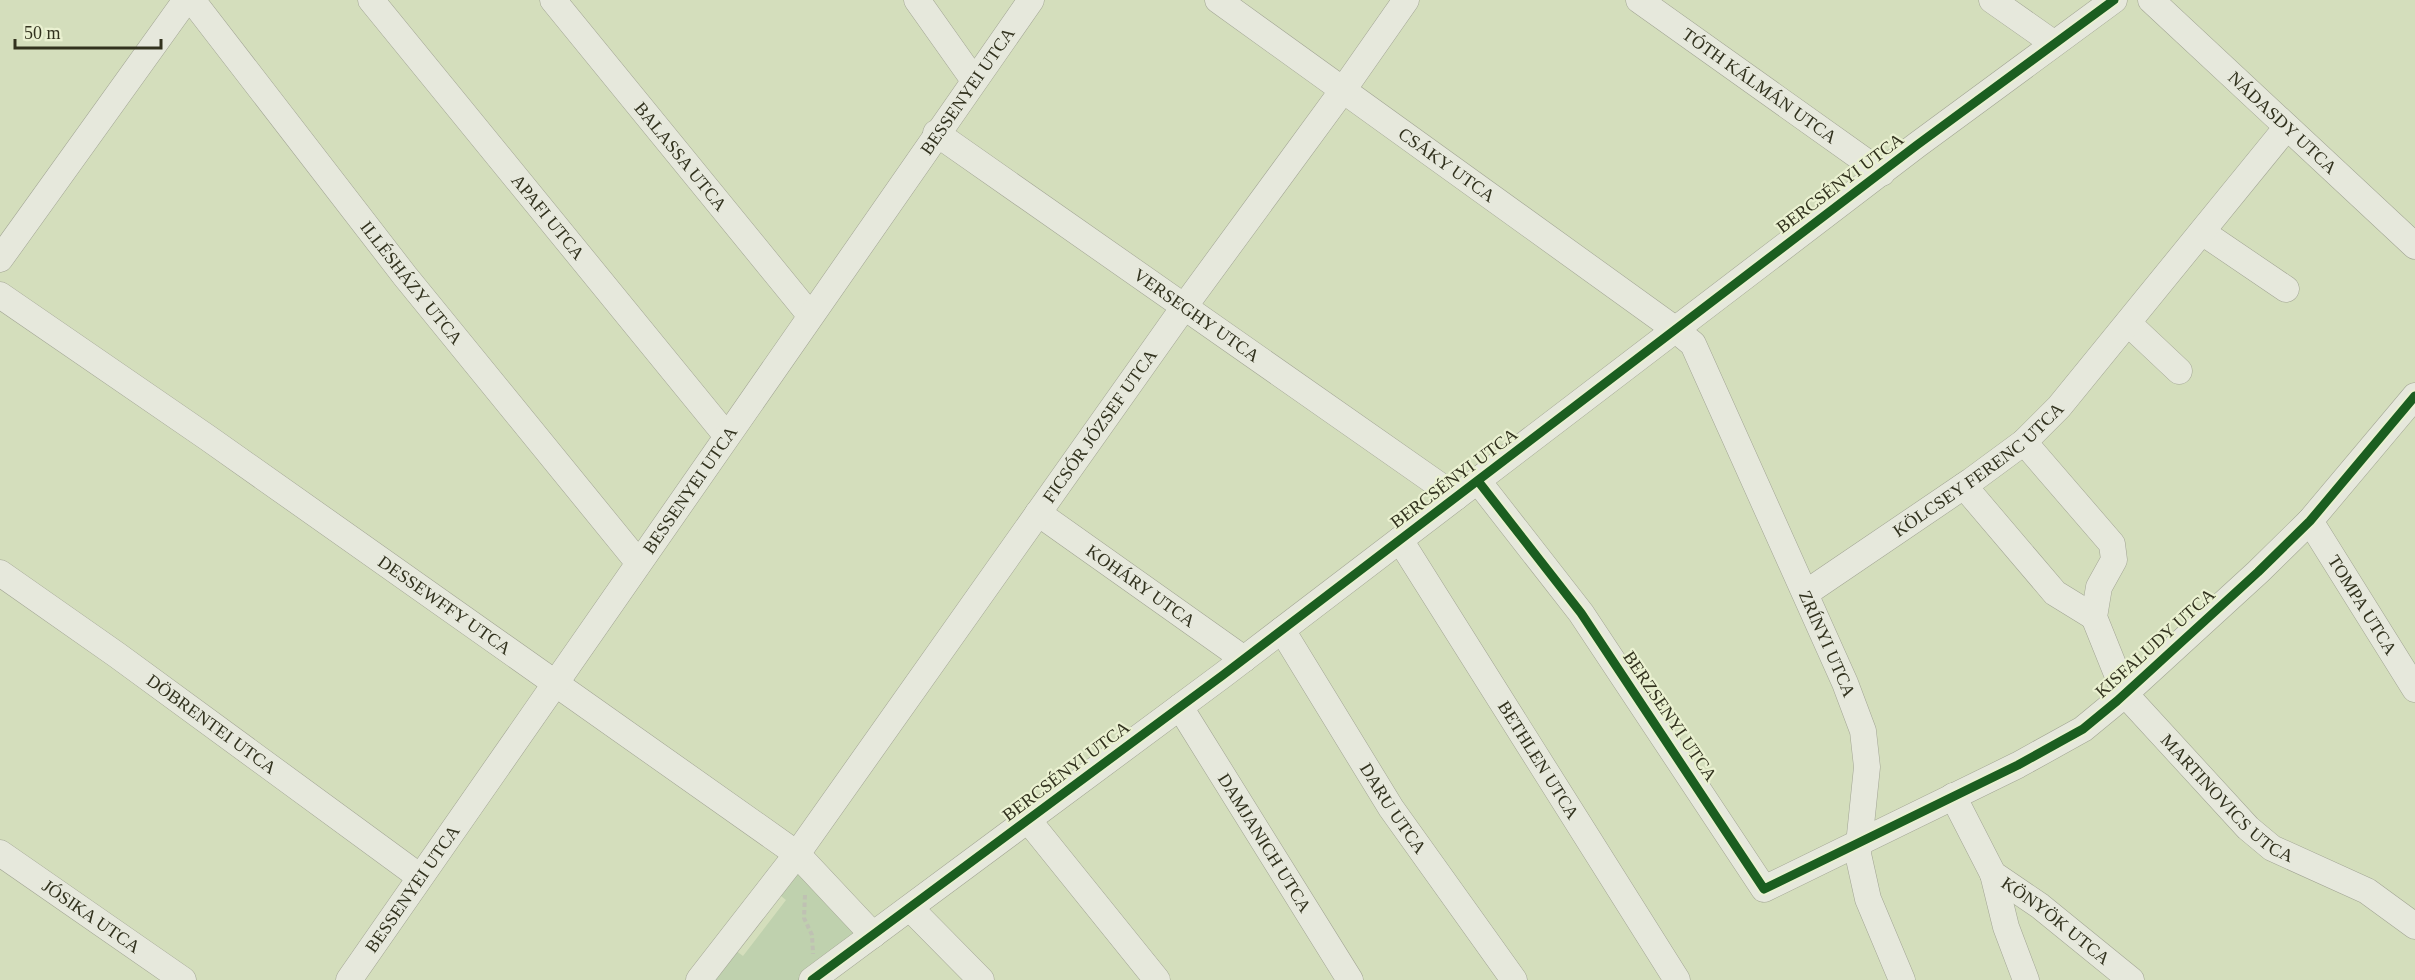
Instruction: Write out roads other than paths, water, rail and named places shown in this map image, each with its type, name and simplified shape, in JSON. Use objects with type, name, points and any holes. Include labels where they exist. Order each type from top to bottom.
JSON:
[{"type":"street","points":[[0,258],[186,0]]},
{"type":"street","name":"ILLÉSHÁZY UTCA","points":[[192,0],[405,276],[638,562]]},
{"type":"street","name":"APAFI UTCA","points":[[371,0],[726,435]]},
{"type":"street","name":"BALASSA UTCA","points":[[553,0],[810,315]]},
{"type":"street","points":[[916,0],[974,79]]},
{"type":"street","name":"BESSENYEI UTCA","points":[[349,980],[936,133],[1031,0]]},
{"type":"street","name":"CSÁKY UTCA","points":[[1218,0],[1676,330]]},
{"type":"street","name":"FICSÓR JÓZSEF UTCA","points":[[792,861],[1184,307],[1406,0]]},
{"type":"street","name":"TÓTH KÁLMÁN UTCA","points":[[1639,0],[1882,173]]},
{"type":"street","points":[[1992,0],[2053,44]]},
{"type":"street","name":"BERCSÉNYI UTCA","points":[[819,975],[1244,659],[1882,173],[2114,0]]},
{"type":"street","name":"NÁDASDY UTCA","points":[[2151,0],[2415,246]]},
{"type":"street","name":"KÖLCSEY FERENC UTCA","points":[[1806,593],[1964,486],[2024,442],[2059,407],[2287,127]]},
{"type":"street","name":"VERSEGHY UTCA","points":[[936,133],[1456,497]]},
{"type":"street","points":[[2202,232],[2286,289]]},
{"type":"street","name":"DESSEWFFY UTCA","points":[[0,295],[554,683],[792,861],[873,935]]},
{"type":"street","points":[[2128,323],[2179,371]]},
{"type":"street","name":"ZRÍNYI UTCA","points":[[1676,330],[1693,344],[1806,593],[1863,730],[1867,767],[1858,854],[1868,899],[1902,980]]},
{"type":"street","name":"KISFALUDY UTCA","points":[[1860,840],[1953,796],[2083,729],[2125,694],[2310,521],[2415,396]]},
{"type":"street","points":[[1964,486],[2055,592],[2094,617],[2099,587],[2114,560],[2112,544],[2024,442]]},
{"type":"street","name":"BERZSENYI UTCA","points":[[1478,481],[1581,613],[1764,889],[1860,840]]},
{"type":"street","name":"KOHÁRY UTCA","points":[[1038,513],[1244,659]]},
{"type":"street","name":"TOMPA UTCA","points":[[2310,521],[2415,690]]},
{"type":"street","name":"BETHLEN UTCA","points":[[1400,540],[1677,980]]},
{"type":"street","name":"DÖBRENTEI UTCA","points":[[0,573],[117,655],[420,877]]},
{"type":"street","name":"MARTINOVICS UTCA","points":[[2094,617],[2125,694],[2248,828],[2272,848],[2367,891],[2415,926]]},
{"type":"street","name":"DARU UTCA","points":[[1282,630],[1391,808],[1514,980]]},
{"type":"street","name":"DAMJANICH UTCA","points":[[1180,707],[1350,980]]},
{"type":"street","name":"KÖNYÖK UTCA","points":[[1953,796],[1993,874],[2040,906],[2131,980]]},
{"type":"street","points":[[1028,820],[1157,980]]},
{"type":"street","name":"JÓSIKA UTCA","points":[[0,853],[183,980]]},
{"type":"street","points":[[699,980],[792,861]]},
{"type":"street","points":[[1993,874],[2006,927],[2026,980]]},
{"type":"street","points":[[910,908],[981,980]]}]
